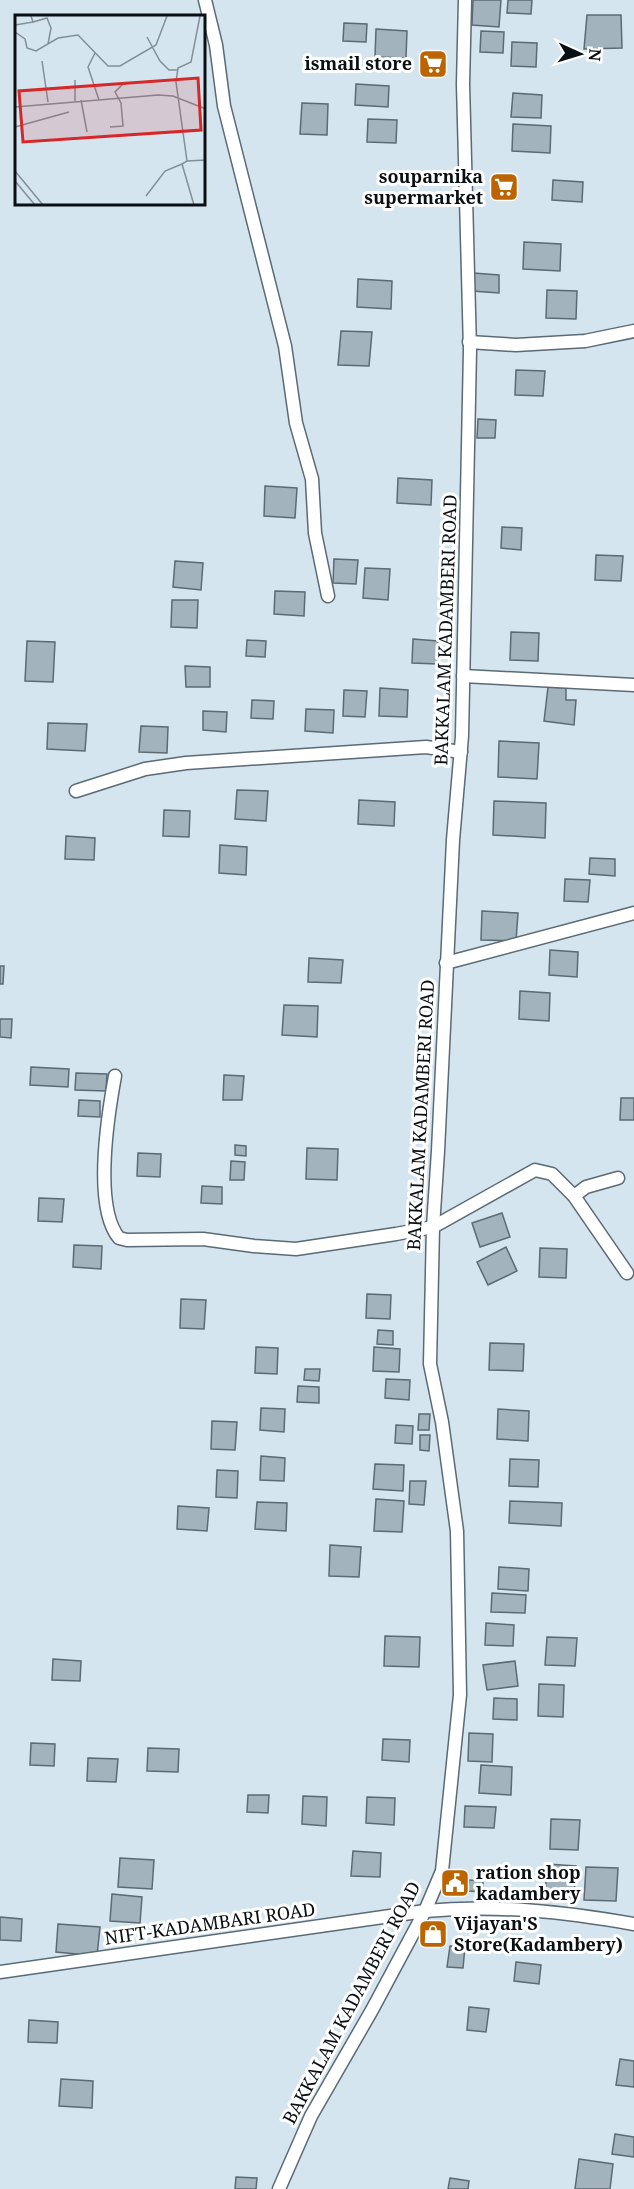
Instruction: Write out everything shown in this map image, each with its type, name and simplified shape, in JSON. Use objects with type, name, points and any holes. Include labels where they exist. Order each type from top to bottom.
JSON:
[{"type":"street","points":[[205,0],[216,45],[224,106],[285,346],[296,423],[312,479],[315,532],[328,596]]},
{"type":"street","name":"BAKKALAM KADAMBERI ROAD","points":[[279,2189],[311,2116],[425,1911],[442,1871],[460,1695],[457,1531],[442,1422],[430,1364],[433,1227],[446,963],[461,752],[469,468],[469,342],[463,84],[465,0]]},
{"type":"street","points":[[469,342],[516,345],[585,341],[634,331]]},
{"type":"street","points":[[463,676],[634,685]]},
{"type":"street","points":[[76,791],[145,770],[186,763],[426,747],[461,752]]},
{"type":"street","points":[[446,963],[634,913]]},
{"type":"street","points":[[115,1076],[108,1112],[103,1168],[110,1220],[118,1238],[128,1240],[212,1239],[254,1246],[296,1249],[396,1234],[433,1227],[535,1170],[552,1174],[574,1196],[627,1273]]},
{"type":"street","points":[[574,1196],[586,1187],[618,1178]]},
{"type":"street","name":"NIFT-KADAMBARI ROAD","points":[[0,1972],[462,1907],[506,1908],[634,1924]]},
{"type":"building","points":[[473,0],[501,0],[499,27],[472,25]]},
{"type":"building","points":[[508,0],[532,0],[531,14],[507,13]]},
{"type":"building","points":[[587,15],[621,15],[622,48],[584,49]]},
{"type":"building","points":[[344,23],[367,24],[366,42],[343,41]]},
{"type":"building","points":[[376,29],[407,31],[406,58],[375,57]]},
{"type":"building","points":[[481,31],[504,32],[503,53],[480,52]]},
{"type":"building","points":[[512,42],[537,43],[536,67],[511,66]]},
{"type":"building","points":[[356,84],[389,86],[388,107],[355,105]]},
{"type":"building","points":[[513,93],[542,95],[541,118],[511,117]]},
{"type":"building","points":[[302,103],[328,104],[327,135],[300,134]]},
{"type":"building","points":[[368,119],[397,120],[396,143],[367,142]]},
{"type":"building","points":[[513,124],[551,126],[550,153],[512,151]]},
{"type":"building","points":[[553,180],[583,182],[582,202],[552,200]]},
{"type":"building","points":[[524,242],[561,244],[560,271],[523,269]]},
{"type":"building","points":[[473,273],[499,275],[499,293],[472,291]]},
{"type":"building","points":[[358,279],[392,281],[391,309],[357,307]]},
{"type":"building","points":[[547,290],[577,291],[576,319],[546,318]]},
{"type":"building","points":[[341,331],[372,332],[369,366],[338,365]]},
{"type":"building","points":[[516,370],[545,371],[543,396],[515,395]]},
{"type":"building","points":[[478,419],[496,420],[495,438],[477,438]]},
{"type":"building","points":[[398,478],[432,480],[431,505],[397,503]]},
{"type":"building","points":[[265,486],[297,488],[295,518],[264,516]]},
{"type":"building","points":[[502,527],[522,528],[521,550],[501,548]]},
{"type":"building","points":[[596,555],[623,556],[621,581],[595,580]]},
{"type":"building","points":[[334,559],[358,560],[356,584],[333,583]]},
{"type":"building","points":[[175,561],[203,563],[201,590],[173,587]]},
{"type":"building","points":[[365,568],[390,569],[388,600],[363,598]]},
{"type":"building","points":[[275,591],[305,592],[304,616],[274,614]]},
{"type":"building","points":[[172,600],[198,600],[197,628],[171,627]]},
{"type":"building","points":[[511,632],[539,633],[538,661],[510,660]]},
{"type":"building","points":[[413,639],[438,641],[437,664],[412,663]]},
{"type":"building","points":[[247,640],[266,641],[265,657],[246,656]]},
{"type":"building","points":[[27,641],[55,642],[53,682],[25,681]]},
{"type":"building","points":[[185,666],[210,667],[210,687],[186,687]]},
{"type":"building","points":[[548,687],[566,688],[566,700],[576,700],[574,725],[544,721]]},
{"type":"building","points":[[380,688],[408,690],[407,717],[379,716]]},
{"type":"building","points":[[344,690],[367,691],[365,717],[343,716]]},
{"type":"building","points":[[252,700],[274,701],[273,719],[251,718]]},
{"type":"building","points":[[306,709],[334,710],[333,733],[305,731]]},
{"type":"building","points":[[203,711],[227,712],[226,732],[203,730]]},
{"type":"building","points":[[48,723],[87,724],[85,751],[47,749]]},
{"type":"building","points":[[141,726],[168,727],[167,753],[139,752]]},
{"type":"building","points":[[499,741],[539,743],[537,779],[498,777]]},
{"type":"building","points":[[237,790],[268,791],[266,821],[235,819]]},
{"type":"building","points":[[359,800],[395,802],[394,826],[358,824]]},
{"type":"building","points":[[494,801],[546,803],[545,838],[493,835]]},
{"type":"building","points":[[164,810],[190,811],[189,837],[163,836]]},
{"type":"building","points":[[66,836],[95,838],[94,860],[65,859]]},
{"type":"building","points":[[220,845],[247,847],[246,875],[219,873]]},
{"type":"building","points":[[590,858],[615,859],[615,876],[589,874]]},
{"type":"building","points":[[565,879],[590,880],[588,902],[564,901]]},
{"type":"building","points":[[482,911],[518,913],[516,941],[481,940]]},
{"type":"building","points":[[550,950],[578,952],[577,977],[549,975]]},
{"type":"building","points":[[309,958],[343,960],[341,983],[308,982]]},
{"type":"building","points":[[0,966],[4,966],[3,984],[0,984]]},
{"type":"building","points":[[520,991],[550,993],[549,1021],[519,1019]]},
{"type":"building","points":[[284,1005],[318,1006],[317,1037],[282,1035]]},
{"type":"building","points":[[0,1019],[12,1019],[11,1038],[0,1037]]},
{"type":"building","points":[[31,1067],[69,1069],[68,1087],[30,1085]]},
{"type":"building","points":[[76,1073],[107,1074],[106,1091],[75,1090]]},
{"type":"building","points":[[224,1075],[244,1076],[242,1100],[223,1100]]},
{"type":"building","points":[[621,1098],[634,1098],[634,1120],[620,1120]]},
{"type":"building","points":[[79,1100],[100,1101],[100,1117],[78,1116]]},
{"type":"building","points":[[235,1145],[246,1146],[246,1156],[235,1155]]},
{"type":"building","points":[[307,1148],[338,1149],[337,1180],[306,1179]]},
{"type":"building","points":[[138,1153],[161,1154],[160,1177],[137,1176]]},
{"type":"building","points":[[231,1161],[245,1162],[244,1180],[230,1180]]},
{"type":"building","points":[[202,1186],[222,1187],[222,1204],[201,1203]]},
{"type":"building","points":[[39,1198],[64,1199],[62,1222],[38,1221]]},
{"type":"building","points":[[502,1213],[510,1237],[480,1247],[472,1223]]},
{"type":"building","points":[[74,1245],[102,1246],[101,1269],[73,1267]]},
{"type":"building","points":[[506,1247],[517,1271],[488,1285],[477,1262]]},
{"type":"building","points":[[540,1248],[567,1249],[566,1278],[539,1277]]},
{"type":"building","points":[[367,1294],[391,1295],[390,1319],[366,1318]]},
{"type":"building","points":[[181,1299],[206,1300],[204,1329],[180,1328]]},
{"type":"building","points":[[378,1330],[393,1331],[393,1345],[377,1344]]},
{"type":"building","points":[[490,1343],[524,1344],[523,1371],[489,1370]]},
{"type":"building","points":[[256,1347],[278,1348],[277,1374],[255,1373]]},
{"type":"building","points":[[374,1347],[400,1349],[399,1372],[373,1371]]},
{"type":"building","points":[[305,1369],[320,1369],[319,1381],[304,1380]]},
{"type":"building","points":[[386,1379],[410,1380],[409,1400],[385,1398]]},
{"type":"building","points":[[298,1386],[319,1387],[319,1403],[297,1402]]},
{"type":"building","points":[[261,1408],[285,1409],[284,1432],[260,1430]]},
{"type":"building","points":[[498,1409],[529,1411],[528,1441],[497,1439]]},
{"type":"building","points":[[419,1414],[430,1414],[429,1430],[418,1430]]},
{"type":"building","points":[[212,1421],[237,1422],[235,1450],[211,1449]]},
{"type":"building","points":[[396,1425],[413,1426],[412,1444],[395,1443]]},
{"type":"building","points":[[420,1435],[430,1435],[429,1451],[420,1450]]},
{"type":"building","points":[[261,1456],[285,1458],[284,1481],[260,1480]]},
{"type":"building","points":[[510,1459],[539,1460],[538,1487],[509,1486]]},
{"type":"building","points":[[375,1464],[404,1465],[403,1491],[373,1489]]},
{"type":"building","points":[[217,1470],[238,1471],[237,1498],[216,1497]]},
{"type":"building","points":[[410,1481],[426,1481],[424,1505],[409,1504]]},
{"type":"building","points":[[376,1499],[404,1501],[402,1532],[374,1531]]},
{"type":"building","points":[[510,1501],[562,1503],[561,1526],[509,1523]]},
{"type":"building","points":[[257,1502],[287,1503],[286,1531],[255,1529]]},
{"type":"building","points":[[178,1506],[209,1508],[207,1531],[177,1529]]},
{"type":"building","points":[[330,1545],[361,1547],[359,1577],[329,1576]]},
{"type":"building","points":[[499,1567],[529,1569],[528,1591],[498,1589]]},
{"type":"building","points":[[492,1593],[526,1595],[525,1613],[491,1612]]},
{"type":"building","points":[[486,1623],[514,1625],[513,1646],[485,1645]]},
{"type":"building","points":[[385,1636],[420,1637],[419,1667],[384,1666]]},
{"type":"building","points":[[547,1637],[577,1638],[575,1666],[545,1665]]},
{"type":"building","points":[[53,1659],[81,1661],[80,1681],[52,1680]]},
{"type":"building","points":[[515,1661],[518,1686],[487,1690],[483,1665]]},
{"type":"building","points":[[539,1684],[564,1685],[563,1717],[538,1716]]},
{"type":"building","points":[[494,1698],[517,1699],[517,1720],[493,1719]]},
{"type":"building","points":[[469,1733],[493,1734],[492,1762],[468,1761]]},
{"type":"building","points":[[383,1739],[410,1740],[409,1762],[382,1760]]},
{"type":"building","points":[[31,1743],[55,1744],[54,1766],[30,1765]]},
{"type":"building","points":[[148,1748],[179,1749],[178,1772],[147,1771]]},
{"type":"building","points":[[88,1758],[118,1759],[116,1782],[87,1781]]},
{"type":"building","points":[[481,1765],[512,1767],[511,1795],[479,1793]]},
{"type":"building","points":[[248,1795],[269,1795],[268,1813],[247,1812]]},
{"type":"building","points":[[303,1796],[327,1797],[326,1826],[302,1824]]},
{"type":"building","points":[[367,1797],[395,1798],[394,1825],[366,1823]]},
{"type":"building","points":[[465,1806],[496,1807],[494,1828],[464,1827]]},
{"type":"building","points":[[551,1819],[580,1820],[578,1850],[550,1849]]},
{"type":"building","points":[[353,1851],[381,1853],[380,1877],[351,1876]]},
{"type":"building","points":[[120,1858],[154,1860],[152,1889],[118,1887]]},
{"type":"building","points":[[547,1864],[576,1866],[574,1898],[545,1896]]},
{"type":"building","points":[[586,1867],[618,1868],[616,1901],[584,1900]]},
{"type":"building","points":[[469,1880],[483,1881],[483,1892],[468,1891]]},
{"type":"building","points":[[112,1894],[142,1897],[140,1923],[110,1921]]},
{"type":"building","points":[[0,1917],[22,1919],[21,1941],[0,1940]]},
{"type":"building","points":[[58,1924],[100,1927],[97,1956],[56,1952]]},
{"type":"building","points":[[450,1946],[465,1947],[463,1968],[447,1967]]},
{"type":"building","points":[[516,1962],[541,1965],[539,1984],[514,1981]]},
{"type":"building","points":[[469,2007],[489,2009],[486,2032],[467,2030]]},
{"type":"building","points":[[29,2020],[58,2022],[57,2043],[28,2042]]},
{"type":"building","points":[[620,2059],[634,2061],[634,2087],[616,2085]]},
{"type":"building","points":[[61,2079],[93,2081],[92,2108],[59,2106]]},
{"type":"building","points":[[615,2134],[634,2137],[634,2157],[612,2154]]},
{"type":"building","points":[[579,2159],[613,2164],[610,2189],[575,2189]]},
{"type":"building","points":[[236,2177],[257,2178],[256,2189],[235,2189]]},
{"type":"building","points":[[450,2178],[469,2181],[468,2189],[448,2189]]},
{"type":"place","name":"ismail store","points":[[433,64]]},
{"type":"place","name":"souparnika supermarket","points":[[504,187]]},
{"type":"place","name":"ration shop kadambery","points":[[455,1883]]},
{"type":"place","name":"Vijayan'S Store(Kadambery)","points":[[433,1934]]}]
